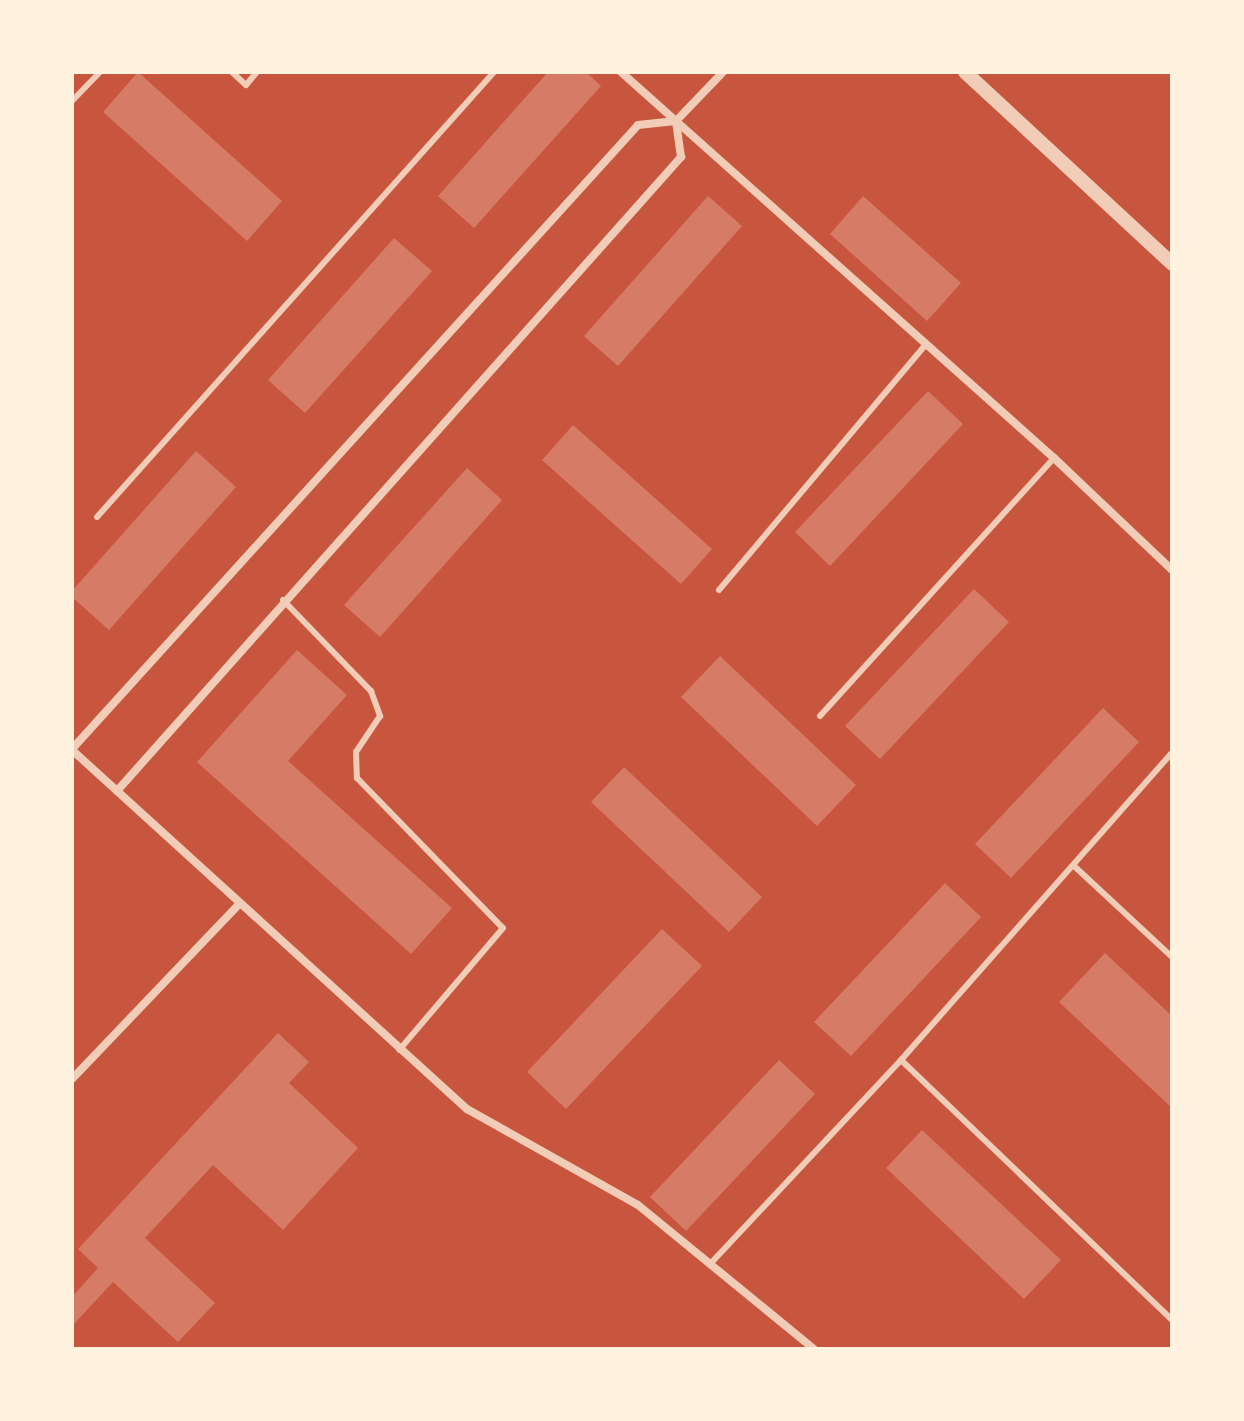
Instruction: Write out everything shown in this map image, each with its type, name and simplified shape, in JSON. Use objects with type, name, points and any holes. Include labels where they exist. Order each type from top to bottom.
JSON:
[{"type":"street","points":[[621,72],[1054,458],[1172,570]]},
{"type":"street","points":[[723,72],[676,121],[638,125],[72,749],[399,1051],[467,1109],[638,1205],[712,1262],[814,1349]]},
{"type":"street","points":[[965,72],[1172,264]]},
{"type":"street","points":[[117,791],[283,600],[681,157],[676,121]]},
{"type":"street","points":[[72,1079],[239,904]]},
{"type":"lane","points":[[72,101],[100,72]]},
{"type":"lane","points":[[232,72],[246,85],[257,72]]},
{"type":"lane","points":[[97,517],[494,72]]},
{"type":"lane","points":[[719,590],[926,344]]},
{"type":"lane","points":[[820,716],[1054,458]]},
{"type":"lane","points":[[283,600],[371,691],[380,716],[356,752],[357,778],[503,928],[399,1051]]},
{"type":"lane","points":[[712,1262],[901,1060],[1172,753]]},
{"type":"lane","points":[[1073,865],[1172,957]]},
{"type":"lane","points":[[901,1060],[1172,1320]]},
{"type":"building","points":[[138,72],[282,201],[247,241],[103,112]]},
{"type":"building","points":[[548,72],[586,72],[601,86],[474,228],[438,196]]},
{"type":"building","points":[[708,196],[742,226],[618,366],[584,336]]},
{"type":"building","points":[[863,196],[961,283],[927,321],[830,234]]},
{"type":"building","points":[[394,238],[432,271],[305,413],[268,380]]},
{"type":"building","points":[[928,391],[963,424],[830,566],[795,532]]},
{"type":"building","points":[[573,425],[712,549],[681,584],[542,460]]},
{"type":"building","points":[[196,451],[236,487],[109,630],[72,597],[72,591]]},
{"type":"building","points":[[467,468],[502,500],[380,637],[344,605]]},
{"type":"building","points":[[974,589],[1009,622],[880,759],[845,726]]},
{"type":"building","points":[[297,650],[347,695],[288,761],[452,908],[411,954],[197,762]]},
{"type":"building","points":[[720,656],[856,785],[817,826],[681,697]]},
{"type":"building","points":[[1103,708],[1139,742],[1011,878],[975,844]]},
{"type":"building","points":[[624,767],[762,897],[729,932],[591,802]]},
{"type":"building","points":[[945,883],[981,917],[851,1056],[814,1022]]},
{"type":"building","points":[[662,929],[702,966],[566,1109],[527,1072]]},
{"type":"building","points":[[1105,953],[1172,1016],[1172,1108],[1059,1002]]},
{"type":"building","points":[[278,1033],[309,1062],[289,1083],[358,1148],[283,1230],[213,1165],[145,1238],[215,1303],[178,1342],[113,1282],[72,1326],[72,1297],[98,1268],[78,1249]]},
{"type":"building","points":[[779,1060],[815,1094],[686,1231],[650,1197]]},
{"type":"building","points":[[922,1130],[1061,1260],[1024,1299],[886,1168]]}]
